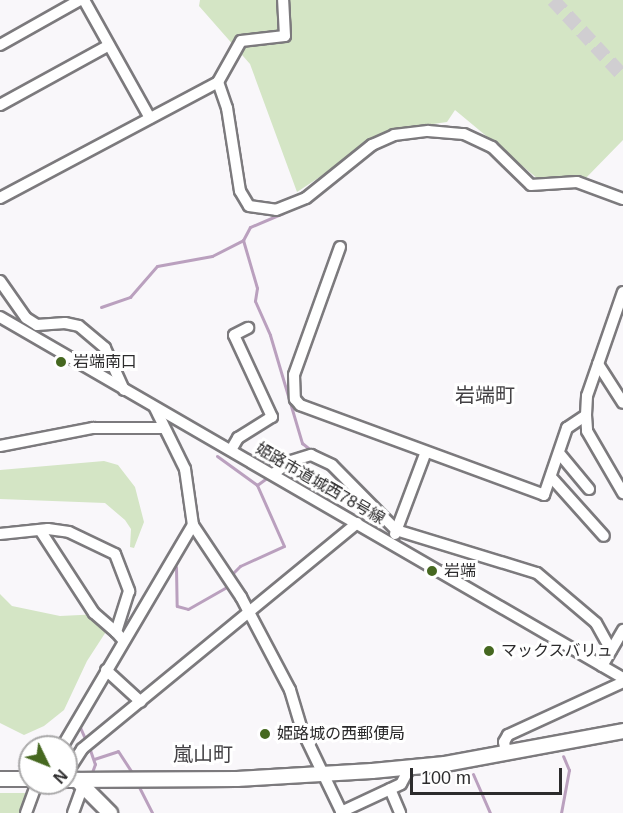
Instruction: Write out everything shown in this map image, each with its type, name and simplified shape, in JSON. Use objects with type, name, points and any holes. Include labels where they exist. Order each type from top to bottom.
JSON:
[{"type":"street","points":[[0,45],[82,0],[150,118]]},
{"type":"street","points":[[0,198],[218,82],[241,41],[285,36],[283,0]]},
{"type":"street","points":[[0,105],[108,45]]},
{"type":"street","points":[[218,82],[227,108],[240,191],[249,206],[276,210],[306,198],[372,145],[394,135],[428,131],[464,134],[492,147],[531,185],[577,182],[623,199]]},
{"type":"street","points":[[340,247],[294,375],[295,399],[300,405],[425,454],[544,495],[567,428],[586,415]]},
{"type":"street","points":[[0,281],[26,318],[37,324],[65,323],[79,326],[105,348],[124,390]]},
{"type":"street","points":[[623,292],[618,318],[597,364],[587,396],[586,415],[587,431],[623,493]]},
{"type":"street","name":"姫路市道城西78号線","points":[[0,317],[392,543],[623,680]]},
{"type":"street","points":[[231,450],[238,438],[272,417],[234,335],[248,328]]},
{"type":"street","points":[[597,364],[623,403]]},
{"type":"street","points":[[155,408],[185,469],[193,525],[249,612],[290,690],[302,730],[340,813],[401,784],[410,767]]},
{"type":"street","points":[[0,446],[93,428],[163,428]]},
{"type":"street","points":[[559,453],[589,489]]},
{"type":"street","points":[[392,543],[425,454]]},
{"type":"street","points":[[273,474],[291,461],[311,455],[332,465],[396,530],[537,573],[596,623],[611,650]]},
{"type":"street","points":[[551,477],[604,536]]},
{"type":"street","points":[[78,768],[88,744],[357,524]]},
{"type":"street","points":[[119,636],[193,525]]},
{"type":"street","points":[[40,530],[94,613],[119,636]]},
{"type":"street","points":[[0,534],[40,530],[69,532],[116,554],[120,560],[129,591],[119,636],[106,670],[70,735]]},
{"type":"street","points":[[602,666],[622,634]]},
{"type":"street","points":[[106,670],[141,702]]},
{"type":"street","points":[[506,753],[504,742],[508,735],[623,680]]},
{"type":"street","points":[[78,780],[321,775],[410,767],[506,753],[623,731]]},
{"type":"street","points":[[0,779],[18,779]]},
{"type":"street","points":[[78,784],[110,813]]},
{"type":"street","points":[[390,789],[400,813]]},
{"type":"street","points":[[26,813],[33,795]]},
{"type":"street","points":[[73,795],[73,813]]},
{"type":"green space","points":[[200,0],[623,0],[623,140],[582,182],[544,184],[455,110],[447,122],[391,130],[297,192],[250,64],[199,6]]},
{"type":"green space","points":[[104,461],[118,465],[135,487],[144,522],[134,548],[130,547],[131,529],[125,520],[105,503],[0,499],[0,470]]},
{"type":"green space","points":[[0,594],[12,606],[60,616],[101,614],[111,624],[87,661],[64,710],[44,726],[24,735],[0,723]]},
{"type":"green space","points":[[0,793],[26,795],[28,803],[24,813],[0,813]]},
{"type":"waterway","points":[[283,213],[250,227],[243,240],[257,288],[255,301],[270,335],[302,443],[312,451]]},
{"type":"waterway","points":[[101,307],[130,297],[157,266],[212,256],[243,240]]},
{"type":"waterway","points":[[159,431],[172,454]]},
{"type":"waterway","points":[[217,456],[257,485]]},
{"type":"waterway","points":[[231,575],[240,566],[284,546],[257,485],[268,477]]},
{"type":"waterway","points":[[176,567],[177,606],[188,609],[230,585]]},
{"type":"waterway","points":[[122,634],[156,578]]},
{"type":"waterway","points":[[79,725],[86,741]]},
{"type":"waterway","points":[[89,747],[95,764],[91,775]]},
{"type":"waterway","points":[[94,759],[118,751],[134,776]]},
{"type":"waterway","points":[[561,813],[569,770],[563,756]]},
{"type":"waterway","points":[[473,774],[490,813]]},
{"type":"waterway","points":[[138,785],[152,813]]},
{"type":"tunnel","points":[[553,0],[623,76]]},
{"type":"place","name":"岩端南口","points":[[61,362]]},
{"type":"place","name":"岩端","points":[[432,571]]},
{"type":"place","name":"マックスバリュ","points":[[489,651]]},
{"type":"place","name":"姫路城の西郵便局","points":[[265,734]]},
{"type":"district","name":"岩端町","points":[[485,395]]},
{"type":"district","name":"嵐山町","points":[[203,754]]}]
